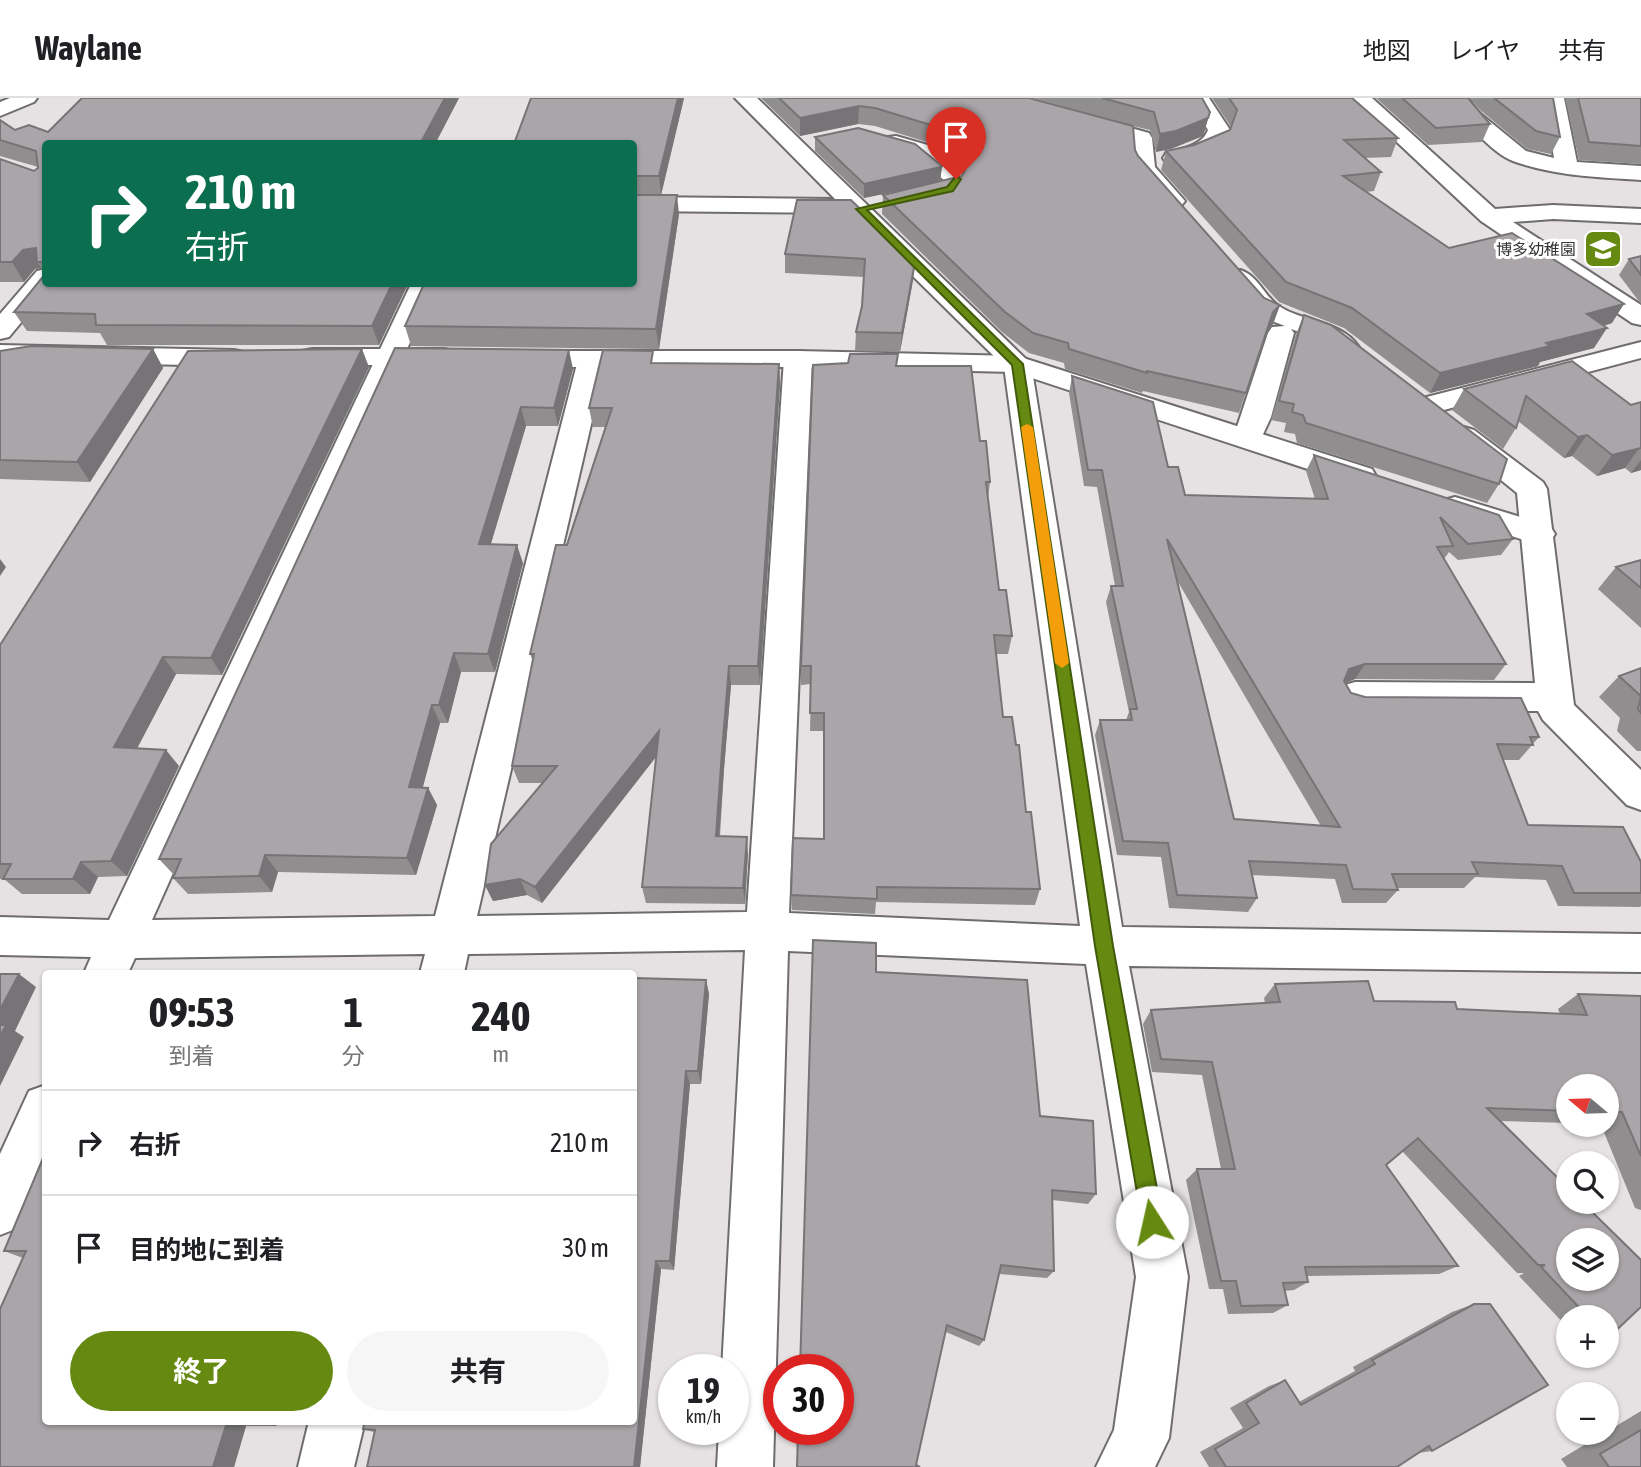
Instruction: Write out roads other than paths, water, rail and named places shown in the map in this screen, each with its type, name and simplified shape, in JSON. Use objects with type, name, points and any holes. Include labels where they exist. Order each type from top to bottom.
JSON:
[{"type":"street","points":[[0,110],[27,98]]},
{"type":"street","points":[[745,98],[1017,364],[1104,946],[1162,1277],[1141,1438],[1124,1467]]},
{"type":"street","points":[[1009,98],[1021,106],[1141,138],[1144,168],[1188,219]]},
{"type":"street","points":[[1143,162],[1159,162],[1193,153],[1214,142],[1219,130],[1199,98]]},
{"type":"street","points":[[1360,98],[1489,216],[1641,317]]},
{"type":"street","points":[[1458,98],[1469,115],[1518,156],[1567,168],[1641,173]]},
{"type":"street","points":[[1554,98],[1567,168]]},
{"type":"street","points":[[637,204],[859,207],[950,189],[956,179],[923,151],[874,135]]},
{"type":"street","points":[[795,146],[820,140]]},
{"type":"street","points":[[1489,216],[1553,212],[1641,216]]},
{"type":"street","points":[[1224,259],[1268,310],[1333,337],[1363,360]]},
{"type":"street","points":[[0,331],[42,281]]},
{"type":"street","points":[[113,956],[422,287]]},
{"type":"street","points":[[1248,439],[1281,333]]},
{"type":"street","points":[[1641,350],[1415,398],[1532,489],[1539,534],[1556,710],[1641,794]]},
{"type":"street","points":[[0,353],[179,370],[268,358],[389,356],[592,360],[798,359],[1017,364],[1380,482]]},
{"type":"street","points":[[745,1467],[767,931],[798,359]]},
{"type":"street","points":[[447,953],[592,360]]},
{"type":"street","points":[[1433,500],[1539,534]]},
{"type":"street","points":[[1355,696],[1555,697]]},
{"type":"street","points":[[0,936],[113,956],[447,953],[767,931],[1104,946],[1641,953]]},
{"type":"street","points":[[0,1210],[42,1117]]},
{"type":"street","points":[[326,1467],[336,1425]]},
{"type":"place","name":"博多幼稚園","points":[[1603,249]]}]
